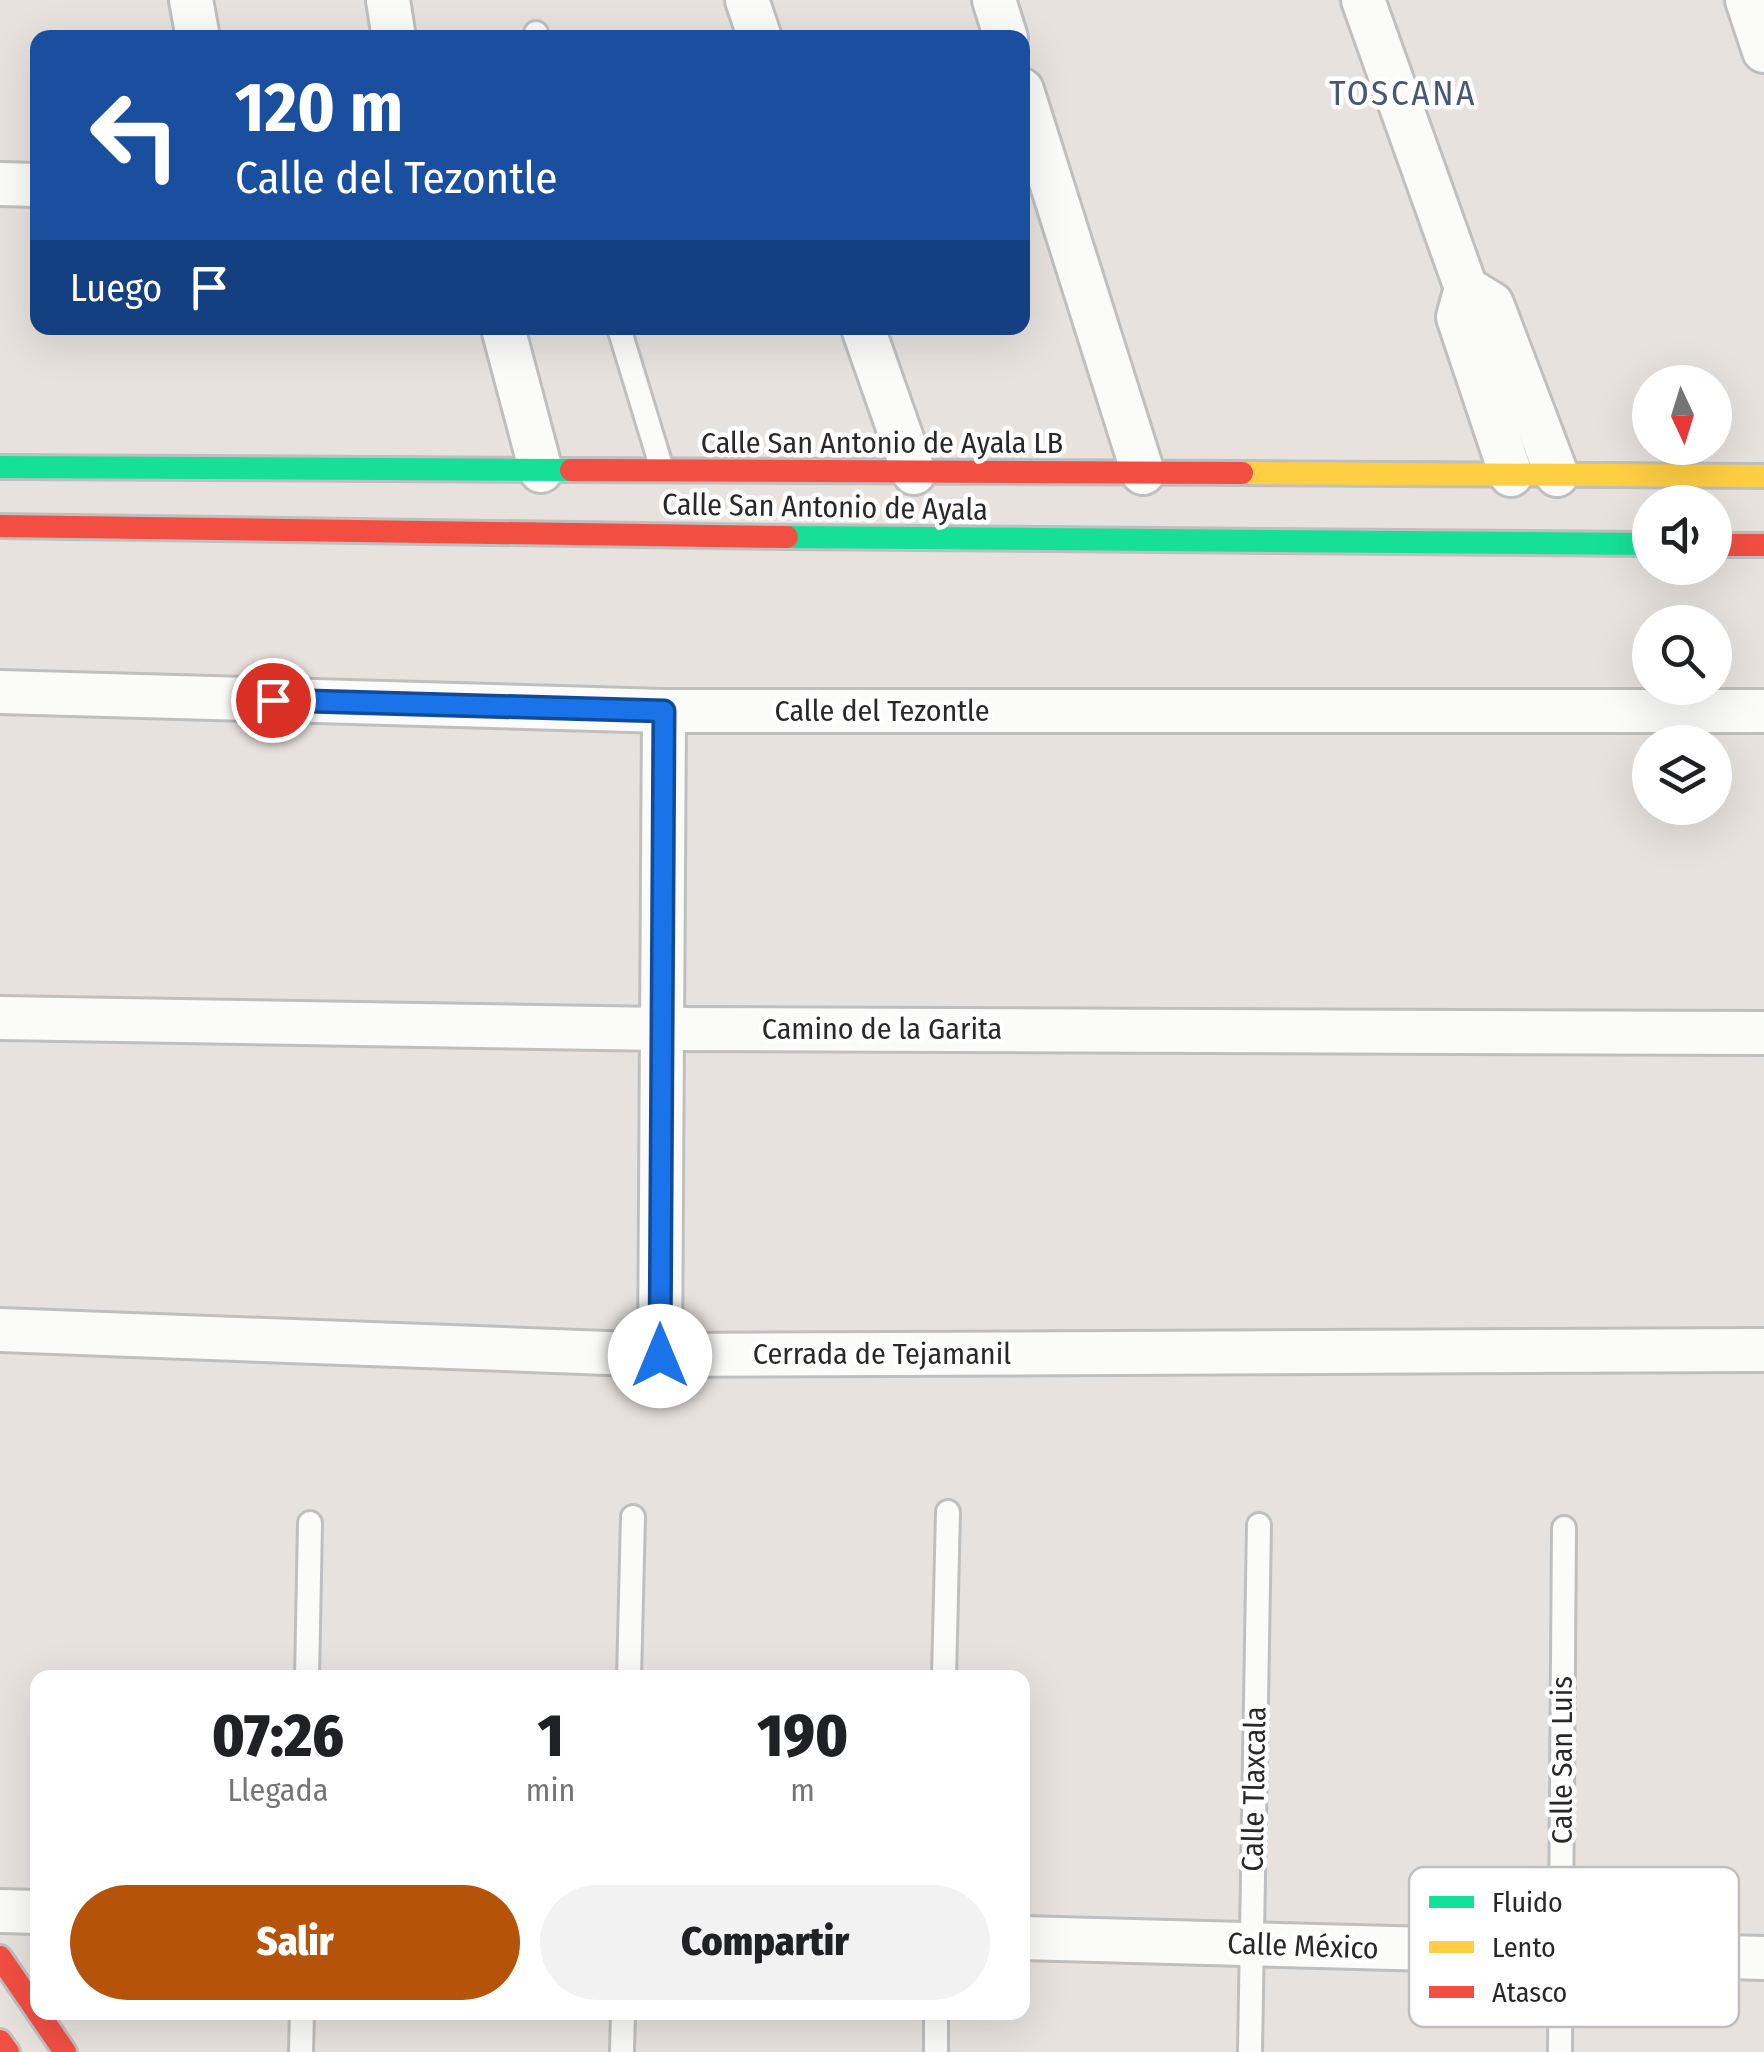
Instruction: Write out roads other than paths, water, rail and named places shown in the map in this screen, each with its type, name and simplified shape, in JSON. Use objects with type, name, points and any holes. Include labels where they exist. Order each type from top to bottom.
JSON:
[{"type":"street","points":[[191,0],[197,30]]},
{"type":"street","points":[[388,0],[393,30]]},
{"type":"street","points":[[747,0],[757,30]]},
{"type":"street","points":[[994,0],[1003,30]]},
{"type":"street","points":[[1363,0],[1466,288],[1458,316],[1511,475]]},
{"type":"street","points":[[1747,0],[1764,51]]},
{"type":"street","points":[[1030,115],[1143,474]]},
{"type":"street","points":[[0,184],[30,185]]},
{"type":"street","points":[[1466,288],[1492,304],[1558,475]]},
{"type":"street","points":[[505,335],[541,472]]},
{"type":"street","points":[[865,335],[914,473]]},
{"type":"street","name":"Calle San Antonio de Ayala LB","points":[[0,467],[387,501],[541,472],[663,472],[751,490],[914,473],[1558,475],[1650,484],[1764,476]]},
{"type":"street","points":[[748,537],[751,490]]},
{"type":"street","name":"Calle San Antonio de Ayala","points":[[0,526],[387,501],[748,537],[1632,538]]},
{"type":"street","points":[[1732,545],[1764,545]]},
{"type":"street","name":"Calle del Tezontle","points":[[0,692],[664,711],[1764,711]]},
{"type":"street","points":[[660,1356],[664,711]]},
{"type":"street","name":"Camino de la Garita","points":[[0,1018],[662,1029],[1764,1033]]},
{"type":"street","name":"Cerrada de Tejamanil","points":[[0,1330],[660,1356],[1764,1350]]},
{"type":"street","points":[[0,1910],[30,1912]]},
{"type":"street","name":"Calle México","points":[[1030,1938],[1409,1948]]},
{"type":"street","points":[[0,1957],[30,2011]]},
{"type":"street","name":"Calle México","points":[[1739,1957],[1764,1958]]},
{"type":"street","points":[[35,2020],[51,2048]]},
{"type":"street","points":[[0,2041],[8,2052]]},
{"type":"lane","points":[[622,335],[663,472]]},
{"type":"lane","points":[[944,1670],[948,1512]]},
{"type":"lane","points":[[629,1670],[632,1517]]},
{"type":"lane","points":[[307,1670],[310,1523]]},
{"type":"lane","name":"Calle Tlaxcala","points":[[1250,2052],[1259,1525]]},
{"type":"lane","name":"Calle San Luis","points":[[1562,1867],[1564,1528]]},
{"type":"lane","points":[[301,2052],[302,2020]]},
{"type":"lane","points":[[622,2052],[623,2020]]},
{"type":"lane","points":[[936,2020],[936,2052]]},
{"type":"lane","name":"Calle San Luis","points":[[1560,2027],[1560,2052]]},
{"type":"district","name":"TOSCANA","points":[[1403,93]]}]
